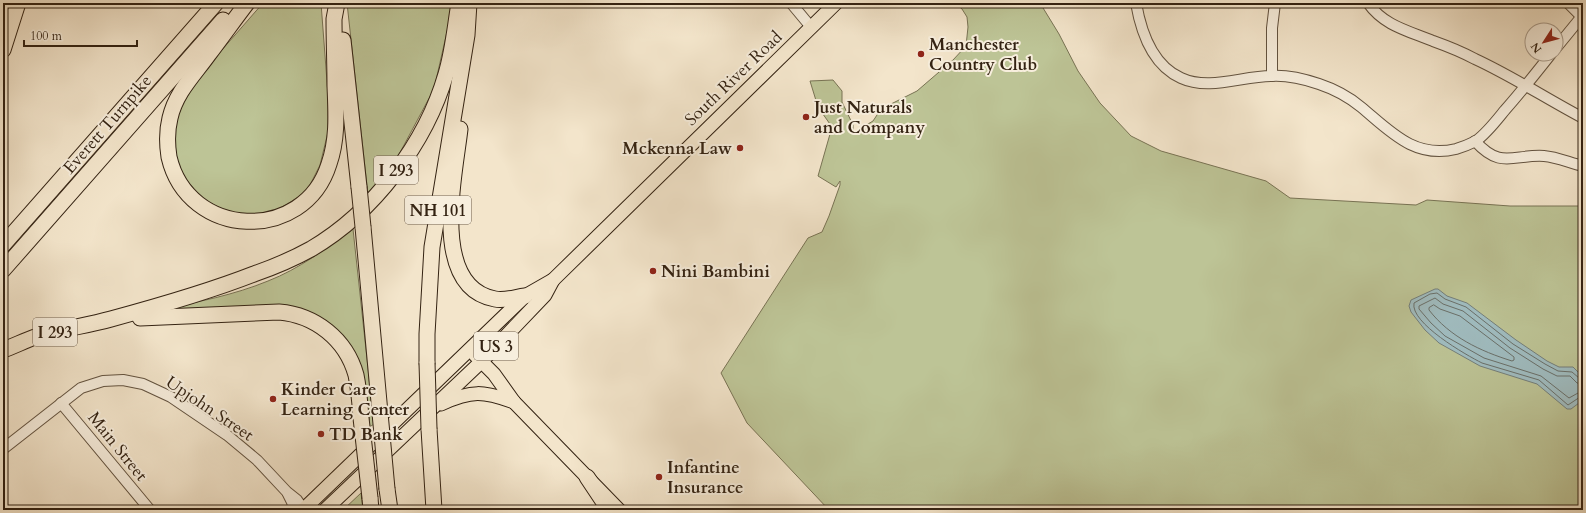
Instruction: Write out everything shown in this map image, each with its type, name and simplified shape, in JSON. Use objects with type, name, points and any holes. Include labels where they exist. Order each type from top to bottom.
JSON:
[{"type":"highway","points":[[3,50],[18,3]]},
{"type":"highway","name":"Everett Turnpike","points":[[3,245],[216,3]]},
{"type":"highway","name":"Everett Turnpike","points":[[3,270],[239,3]]},
{"type":"highway","points":[[247,3],[183,87],[174,102],[167,136],[169,154],[174,170],[182,186],[190,196],[207,210],[215,214],[231,220],[248,222],[274,218],[298,207],[316,188],[329,165],[334,148],[336,122],[334,19],[338,3]]},
{"type":"highway","points":[[338,3],[359,187],[390,510]]},
{"type":"highway","name":"I 293","points":[[3,350],[34,337],[109,320],[220,287],[280,264],[311,249],[332,235],[366,207],[396,171],[427,120],[446,74],[453,44],[459,3]]},
{"type":"highway","name":"NH 101","points":[[434,510],[427,363],[427,334],[432,247],[467,34],[468,3]]},
{"type":"highway","points":[[467,34],[473,3]]},
{"type":"highway","points":[[462,58],[466,87],[451,210],[452,247],[456,265],[468,284],[488,297],[502,300],[525,296]]},
{"type":"highway","points":[[109,320],[274,312],[291,313],[310,320],[329,332],[337,340],[351,362],[358,390],[370,504]]},
{"type":"highway","points":[[432,469],[438,510]]},
{"type":"highway","points":[[587,477],[603,501],[607,510]]},
{"type":"main road","name":"South River Road","points":[[301,510],[525,296],[553,280],[836,3]]},
{"type":"main road","name":"South River Road","points":[[325,510],[478,364],[545,295],[553,280]]},
{"type":"main road","points":[[466,353],[478,364],[503,394],[514,402],[619,510]]},
{"type":"main road","points":[[434,407],[457,397],[480,392],[496,395],[514,402]]},
{"type":"street","points":[[791,3],[811,27]]},
{"type":"street","points":[[1136,3],[1144,33],[1152,51],[1164,66],[1181,78],[1202,83],[1272,76],[1306,80],[1340,93],[1360,106],[1395,137],[1415,147],[1425,150],[1446,151],[1466,146],[1475,141],[1491,126],[1544,62]]},
{"type":"street","points":[[1272,76],[1272,28],[1274,3]]},
{"type":"street","points":[[1368,3],[1379,16],[1395,26],[1435,41],[1476,59],[1583,118]]},
{"type":"street","points":[[1564,38],[1582,16],[1568,3]]},
{"type":"street","points":[[1475,141],[1490,154],[1502,159],[1546,156],[1583,166]]},
{"type":"street","name":"Upjohn Street","points":[[3,449],[81,388],[103,382],[123,380],[144,384],[171,397],[227,435],[257,460],[287,492],[297,500],[301,510]]},
{"type":"street","name":"Main Street","points":[[62,402],[149,510]]},
{"type":"green space","points":[[3,3],[17,3],[3,44]]},
{"type":"green space","points":[[263,3],[321,3],[328,95],[328,132],[320,165],[307,191],[286,205],[265,215],[233,214],[204,200],[188,182],[178,167],[172,126],[186,91]]},
{"type":"green space","points":[[347,3],[452,3],[451,14],[434,89],[396,160],[368,195]]},
{"type":"green space","name":"Manchester Country Club","points":[[955,3],[1040,3],[1059,34],[1078,71],[1100,103],[1131,136],[1161,151],[1266,181],[1290,198],[1416,205],[1427,200],[1510,206],[1583,206],[1583,510],[829,510],[747,423],[721,373],[808,238],[822,232],[840,185],[840,181],[836,187],[818,176],[832,127],[818,107],[810,81],[833,80],[842,91],[842,102],[853,125],[853,133],[873,121],[881,109],[917,91],[953,60],[966,46],[968,27],[967,17],[962,9]]},
{"type":"green space","points":[[353,229],[374,424],[368,428],[362,372],[311,314],[162,309],[229,294],[268,281],[302,264]]},
{"type":"green space","points":[[361,493],[363,510],[343,510]]},
{"type":"water","points":[[1438,289],[1447,296],[1467,303],[1547,361],[1559,367],[1573,367],[1583,377],[1583,400],[1571,409],[1567,409],[1537,384],[1480,366],[1439,343],[1425,330],[1411,312],[1409,306],[1411,300]]},
{"type":"place","name":"Manchester Country Club","points":[[921,54]]},
{"type":"place","name":"Just Naturals and Company","points":[[806,117]]},
{"type":"place","name":"Mckenna Law","points":[[740,148]]},
{"type":"place","name":"Nini Bambini","points":[[653,271]]},
{"type":"place","name":"Kinder Care Learning Center","points":[[273,399]]},
{"type":"place","name":"TD Bank","points":[[321,434]]},
{"type":"place","name":"Infantine Insurance","points":[[659,477]]}]
